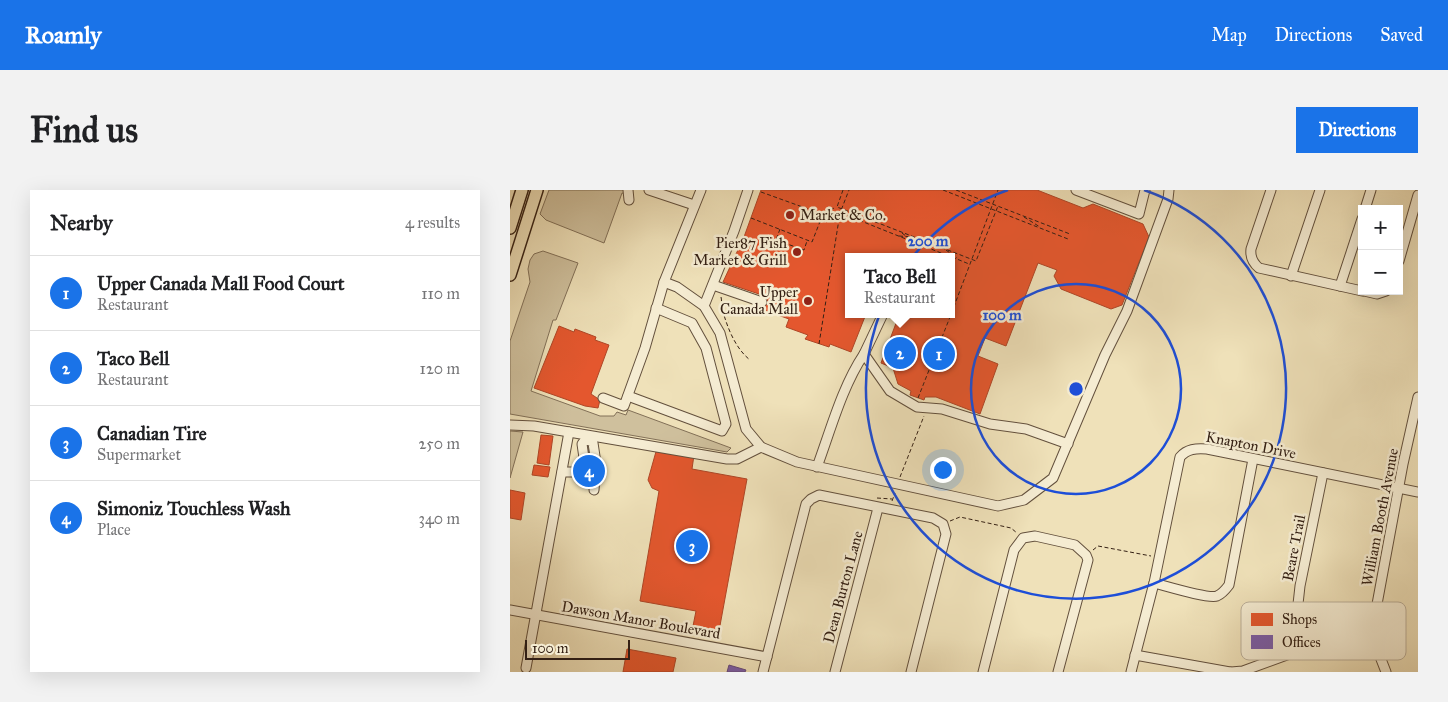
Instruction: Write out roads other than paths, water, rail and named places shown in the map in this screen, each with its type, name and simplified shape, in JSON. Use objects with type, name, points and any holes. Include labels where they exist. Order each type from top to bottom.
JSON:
[{"type":"main road","points":[[510,228],[522,190]]},
{"type":"main road","points":[[510,273],[537,190]]},
{"type":"street","points":[[649,190],[694,205]]},
{"type":"street","points":[[603,398],[624,406],[645,348],[664,282],[701,190]]},
{"type":"street","points":[[704,306],[716,287],[748,190]]},
{"type":"street","points":[[1076,190],[1138,214],[1145,190]]},
{"type":"street","points":[[664,282],[677,287],[704,306],[720,333],[746,429],[761,447],[797,462],[998,506],[1024,500],[1053,478],[1105,355],[1127,311],[1168,199],[1169,190]]},
{"type":"street","points":[[1271,190],[1252,244],[1251,256],[1259,268],[1358,290]]},
{"type":"street","points":[[1291,276],[1320,190]]},
{"type":"street","points":[[1366,205],[1371,190]]},
{"type":"street","points":[[1402,250],[1418,195]]},
{"type":"street","points":[[1340,286],[1358,231]]},
{"type":"street","points":[[716,287],[762,302]]},
{"type":"street","points":[[628,396],[722,431],[726,424],[706,348],[692,323],[656,308]]},
{"type":"street","points":[[817,466],[836,412],[855,368],[881,318]]},
{"type":"street","points":[[864,354],[890,391],[914,405],[942,409],[990,424],[1026,429],[1068,444]]},
{"type":"street","name":"William Booth Avenue","points":[[1378,602],[1416,418],[1418,397]]},
{"type":"street","points":[[724,414],[742,412]]},
{"type":"street","points":[[510,425],[534,426],[727,459],[737,459],[761,447]]},
{"type":"street","points":[[526,668],[569,432]]},
{"type":"street","points":[[562,472],[581,470],[584,458],[582,444],[585,440],[591,441],[593,443],[596,464],[594,490]]},
{"type":"street","name":"Knapton Drive","points":[[1130,672],[1160,558],[1180,457],[1185,452],[1198,448],[1206,449],[1418,492]]},
{"type":"street","points":[[1154,583],[1211,596],[1216,596],[1226,589],[1229,585],[1253,459]]},
{"type":"street","name":"Beare Trail","points":[[1298,602],[1323,473]]},
{"type":"street","points":[[763,672],[806,504],[819,495],[933,518],[943,524],[946,534],[911,672]]},
{"type":"street","name":"Dean Burton Lane","points":[[835,672],[878,508]]},
{"type":"street","points":[[983,672],[1014,550],[1023,538],[1035,536],[1075,545],[1086,555],[1088,560],[1058,672]]},
{"type":"street","name":"Dawson Manor Boulevard","points":[[510,610],[767,657]]},
{"type":"street","name":"Beare Trail","points":[[1135,655],[1231,672],[1243,671],[1273,660]]},
{"type":"street","name":"William Booth Avenue","points":[[1381,660],[1386,672]]},
{"type":"place","name":"Market & Co.","points":[[790,215]]},
{"type":"place","name":"Pier87 Fish Market & Grill","points":[[797,252]]},
{"type":"place","name":"Upper Canada Mall","points":[[808,301]]},
{"type":"place","name":"Taco Bell","points":[[900,353]]},
{"type":"place","name":"Upper Canada Mall Food Court","points":[[939,354]]},
{"type":"place","name":"Simoniz Touchless Wash","points":[[589,471]]},
{"type":"place","name":"Canadian Tire","points":[[692,546]]}]
